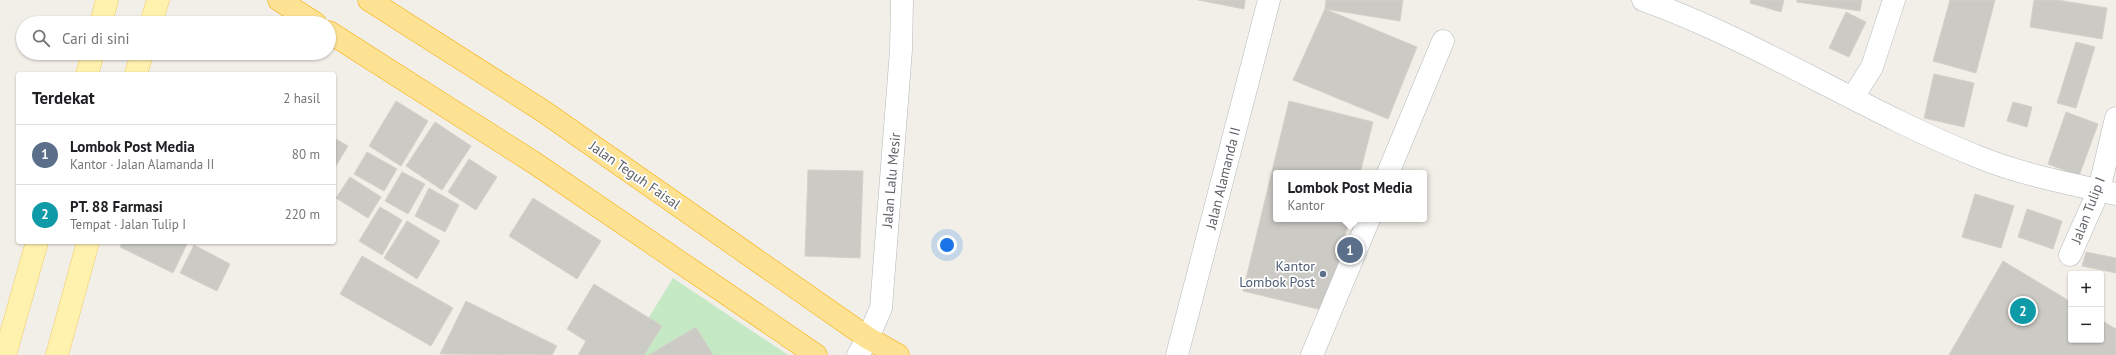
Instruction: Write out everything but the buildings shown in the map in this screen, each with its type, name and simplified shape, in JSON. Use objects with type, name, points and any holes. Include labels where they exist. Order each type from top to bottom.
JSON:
[{"type":"highway","points":[[279,0],[304,16]]},
{"type":"highway","name":"Jalan Teguh Faisal","points":[[369,0],[543,110],[863,346],[898,355]]},
{"type":"highway","points":[[336,36],[536,164],[816,355]]},
{"type":"main road","points":[[103,16],[107,0]]},
{"type":"main road","points":[[153,16],[158,0]]},
{"type":"main road","points":[[88,72],[92,60]]},
{"type":"main road","points":[[137,72],[140,60]]},
{"type":"main road","points":[[5,355],[36,244]]},
{"type":"main road","points":[[57,355],[87,244]]},
{"type":"street","name":"Jalan Lalu Mesir","points":[[863,346],[881,308],[901,50],[902,0]]},
{"type":"street","name":"Jalan Alamanda II","points":[[1177,355],[1269,0]]},
{"type":"street","points":[[1643,0],[1726,35],[1854,97],[1897,121],[1977,156],[2053,180],[2107,192]]},
{"type":"street","points":[[1854,97],[1872,67],[1894,0]]},
{"type":"street","points":[[1389,170],[1443,41]]},
{"type":"street","name":"Jalan Tulip I","points":[[2070,255],[2107,192],[2116,118]]},
{"type":"street","points":[[1312,355],[1368,222]]},
{"type":"green space","points":[[673,278],[788,355],[626,355]]},
{"type":"place","name":"Lombok Post Media","points":[[1350,250]]},
{"type":"place","name":"Kantor Lombok Post","points":[[1323,274]]},
{"type":"place","name":"PT. 88 Farmasi","points":[[2023,311]]}]
